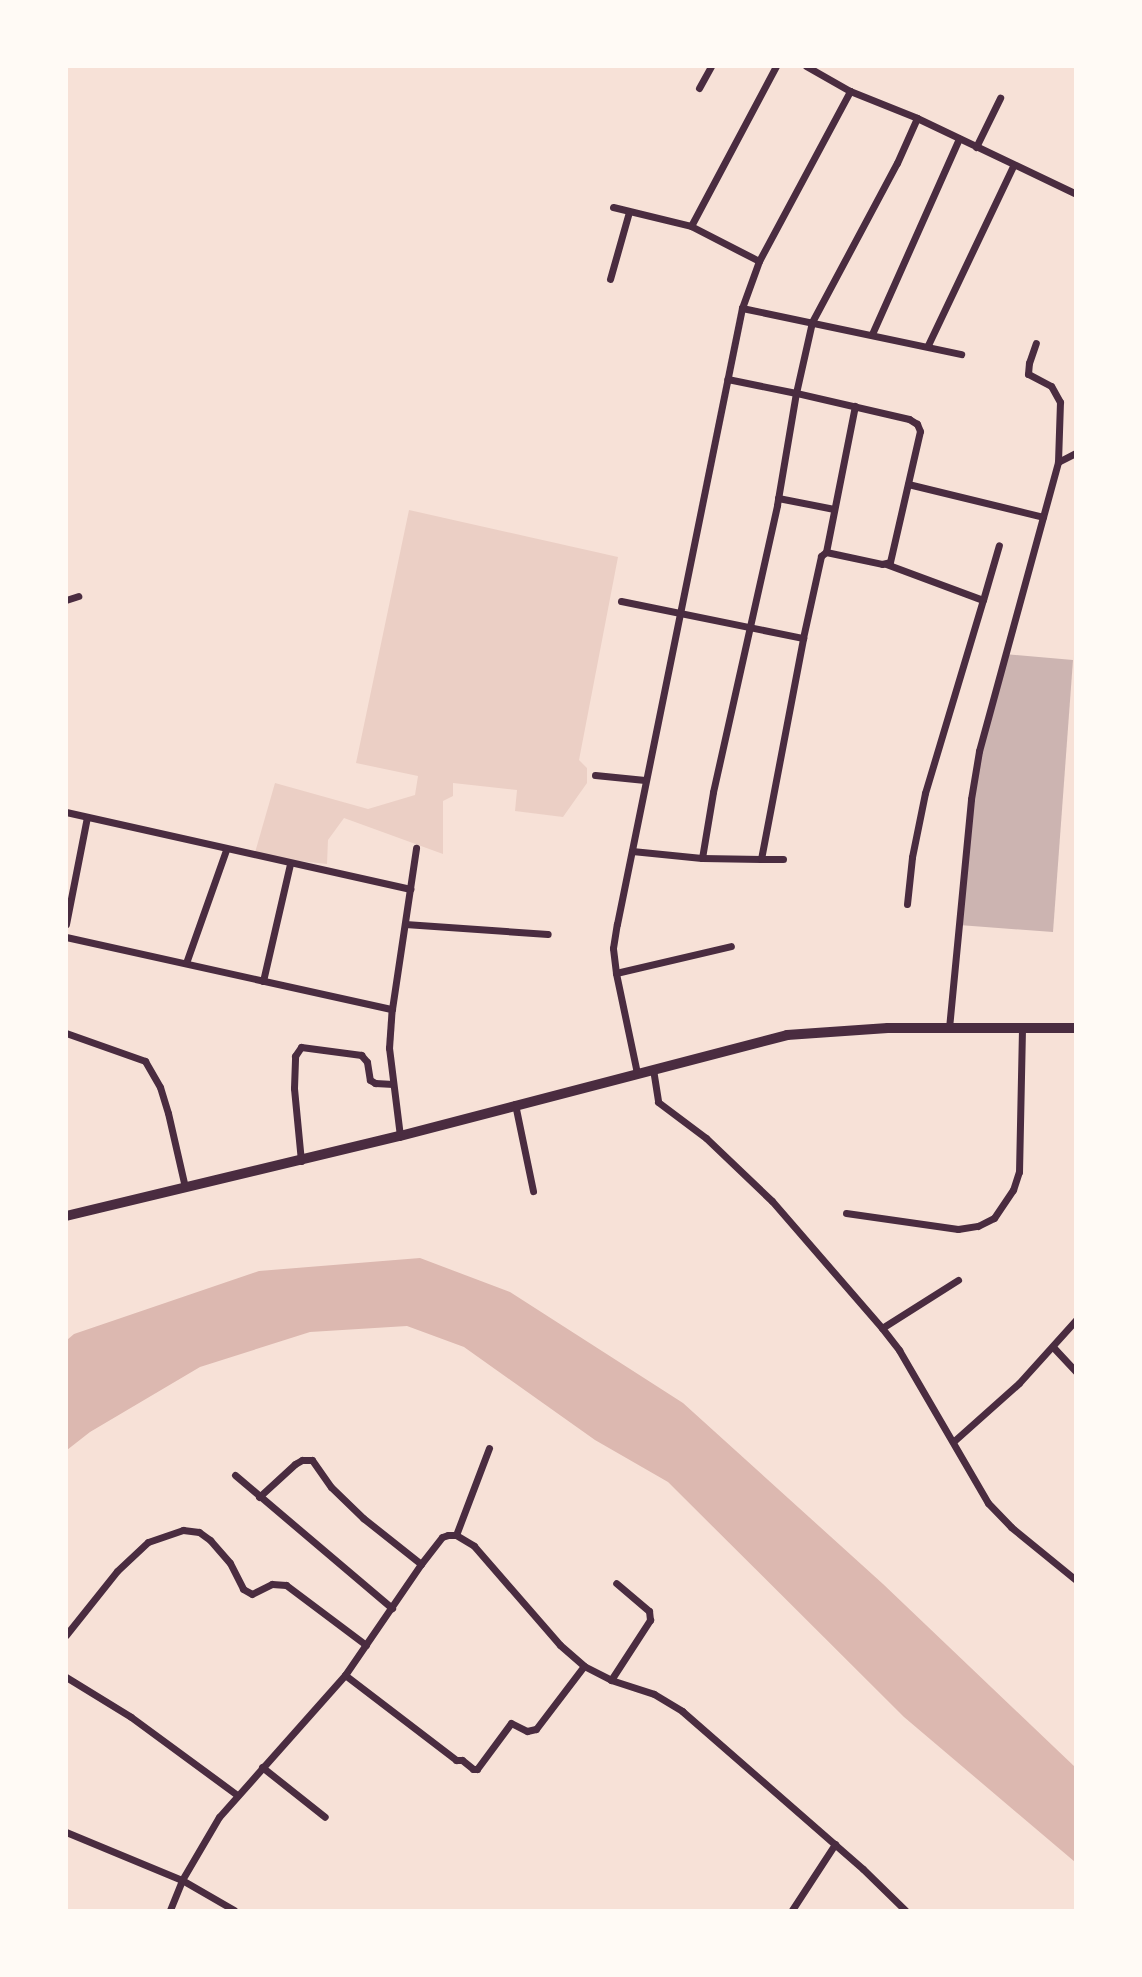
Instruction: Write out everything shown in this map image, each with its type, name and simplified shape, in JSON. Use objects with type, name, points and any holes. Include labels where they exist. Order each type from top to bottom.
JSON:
[{"type":"street","points":[[699,88],[711,66]]},
{"type":"street","points":[[691,226],[776,66]]},
{"type":"street","points":[[809,67],[850,91],[917,118],[1076,194]]},
{"type":"street","points":[[636,1073],[616,973],[615,936],[742,308],[758,261],[850,91]]},
{"type":"street","points":[[976,147],[1000,98]]},
{"type":"street","points":[[702,858],[713,792],[778,498],[796,393],[812,322],[897,163],[917,118]]},
{"type":"street","points":[[872,334],[958,139]]},
{"type":"street","points":[[928,345],[1013,166]]},
{"type":"street","points":[[614,207],[691,226],[758,261]]},
{"type":"street","points":[[610,279],[629,212]]},
{"type":"street","points":[[742,308],[961,354]]},
{"type":"street","points":[[949,1028],[971,799],[979,751],[1058,462],[1060,402],[1051,386],[1028,374],[1028,363],[1036,343]]},
{"type":"street","points":[[727,379],[855,406],[909,419],[917,424],[919,431],[893,554],[886,564]]},
{"type":"street","points":[[761,859],[803,638],[821,556],[825,552],[855,406]]},
{"type":"street","points":[[1058,462],[1076,453]]},
{"type":"street","points":[[908,484],[1043,517]]},
{"type":"street","points":[[778,498],[834,509]]},
{"type":"street","points":[[906,905],[912,857],[925,793],[999,545]]},
{"type":"street","points":[[825,552],[886,564],[983,600]]},
{"type":"street","points":[[66,600],[78,596]]},
{"type":"street","points":[[621,601],[803,638]]},
{"type":"street","points":[[595,775],[645,780]]},
{"type":"street","points":[[66,812],[226,850],[410,889]]},
{"type":"street","points":[[66,924],[87,817]]},
{"type":"street","points":[[400,1136],[389,1048],[391,1009],[416,848]]},
{"type":"street","points":[[187,963],[226,850]]},
{"type":"street","points":[[632,851],[702,858],[783,859]]},
{"type":"street","points":[[262,981],[290,864]]},
{"type":"street","points":[[405,924],[548,934]]},
{"type":"street","points":[[66,937],[391,1009]]},
{"type":"street","points":[[616,973],[731,946]]},
{"type":"street","points":[[66,1216],[301,1161],[787,1035],[888,1028],[1076,1028]]},
{"type":"street","points":[[846,1213],[958,1229],[978,1226],[993,1217],[1005,1205],[1019,1172],[1022,1028]]},
{"type":"street","points":[[66,1033],[145,1061],[160,1087],[184,1187]]},
{"type":"street","points":[[301,1161],[295,1056],[301,1047],[362,1055],[367,1062],[370,1080],[393,1084]]},
{"type":"street","points":[[653,1069],[654,1094],[658,1102],[706,1138],[772,1201],[899,1350],[988,1503],[1011,1527],[1076,1580]]},
{"type":"street","points":[[515,1104],[533,1191]]},
{"type":"street","points":[[882,1328],[958,1280]]},
{"type":"street","points":[[954,1441],[1019,1383],[1076,1320]]},
{"type":"street","points":[[1053,1347],[1076,1372]]},
{"type":"street","points":[[456,1535],[489,1448]]},
{"type":"street","points":[[259,1497],[295,1464],[302,1460],[312,1460],[331,1487],[363,1518],[421,1564]]},
{"type":"street","points":[[235,1475],[392,1608]]},
{"type":"street","points":[[66,1635],[117,1571],[148,1542],[183,1530],[199,1532],[210,1540],[230,1563],[243,1589],[252,1594],[272,1584],[286,1585],[366,1645]]},
{"type":"street","points":[[170,1910],[182,1880],[219,1817],[236,1794],[345,1675],[442,1537],[456,1535],[474,1546],[560,1645],[584,1666],[611,1680],[654,1694],[682,1711],[835,1844],[905,1910]]},
{"type":"street","points":[[611,1680],[650,1620],[649,1611],[615,1583]]},
{"type":"street","points":[[345,1675],[456,1760],[462,1760],[477,1769],[511,1723],[518,1724],[527,1731],[536,1730],[584,1666]]},
{"type":"street","points":[[66,1677],[131,1717],[236,1794]]},
{"type":"street","points":[[261,1767],[325,1816]]},
{"type":"street","points":[[66,1832],[182,1880],[234,1910]]},
{"type":"street","points":[[792,1910],[835,1844]]},
{"type":"shaded area","points":[[409,510],[618,557],[579,760],[587,768],[587,783],[563,817],[515,811],[517,790],[453,783],[453,796],[443,801],[443,854],[344,818],[328,840],[327,864],[254,856],[275,783],[368,809],[415,795],[418,776],[356,763]]},
{"type":"shaded area","points":[[420,1258],[510,1292],[683,1403],[883,1584],[1075,1767],[1075,1862],[904,1717],[668,1482],[595,1440],[464,1347],[407,1326],[310,1332],[200,1367],[90,1432],[67,1450],[67,1340],[74,1334],[259,1271]]},
{"type":"building","points":[[1004,654],[1073,660],[1053,932],[959,925],[971,799]]}]
